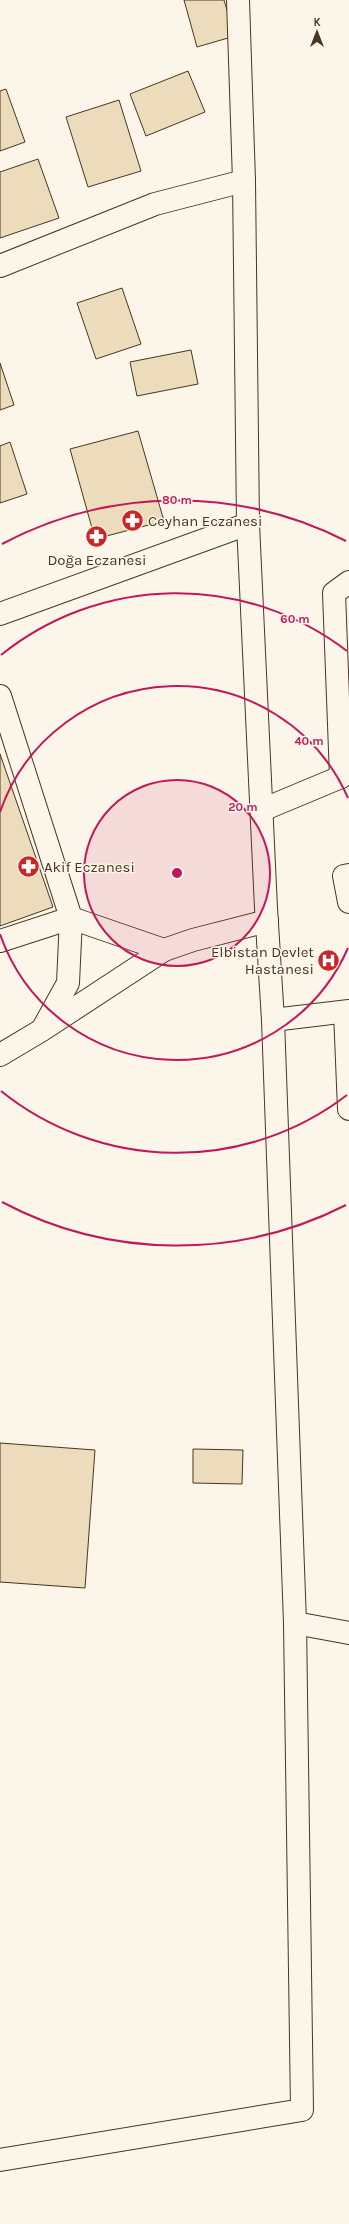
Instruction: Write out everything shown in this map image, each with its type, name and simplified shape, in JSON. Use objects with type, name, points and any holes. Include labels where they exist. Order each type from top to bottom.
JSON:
[{"type":"street","points":[[0,2160],[302,2110],[295,1623],[274,1020],[267,922],[248,524],[244,182],[238,0]]},
{"type":"street","points":[[0,266],[155,204],[244,182]]},
{"type":"street","points":[[0,614],[248,524]]},
{"type":"street","points":[[262,810],[345,774],[343,662],[334,593],[349,582]]},
{"type":"street","points":[[0,696],[71,918],[68,983],[42,1030]]},
{"type":"street","points":[[349,875],[344,876],[349,902]]},
{"type":"street","points":[[0,941],[71,918],[164,950]]},
{"type":"street","points":[[0,1055],[42,1030],[164,950],[193,940],[267,922]]},
{"type":"street","points":[[274,1020],[347,1011],[349,1096]]},
{"type":"street","points":[[295,1623],[349,1633]]},
{"type":"building","points":[[184,0],[224,0],[235,36],[197,47]]},
{"type":"building","points":[[188,71],[205,112],[146,136],[130,94]]},
{"type":"building","points":[[6,89],[25,142],[0,151],[0,91]]},
{"type":"building","points":[[119,100],[141,171],[88,187],[66,117]]},
{"type":"building","points":[[38,159],[59,218],[0,238],[0,172]]},
{"type":"building","points":[[122,288],[141,344],[96,359],[77,303]]},
{"type":"building","points":[[191,350],[198,384],[137,396],[130,362]]},
{"type":"building","points":[[0,363],[14,405],[0,410]]},
{"type":"building","points":[[138,431],[164,521],[95,539],[70,449]]},
{"type":"building","points":[[10,442],[27,494],[0,503],[0,446]]},
{"type":"building","points":[[0,754],[53,907],[0,926]]},
{"type":"building","points":[[0,1443],[95,1450],[85,1588],[0,1582]]},
{"type":"building","points":[[193,1449],[243,1450],[242,1484],[193,1483]]},
{"type":"place","name":"Ceyhan Eczanesi","points":[[132,521]]},
{"type":"place","name":"Doğa Eczanesi","points":[[97,537]]},
{"type":"place","name":"Akif Eczanesi","points":[[28,867]]},
{"type":"place","name":"Elbistan Devlet Hastanesi","points":[[329,961]]}]
